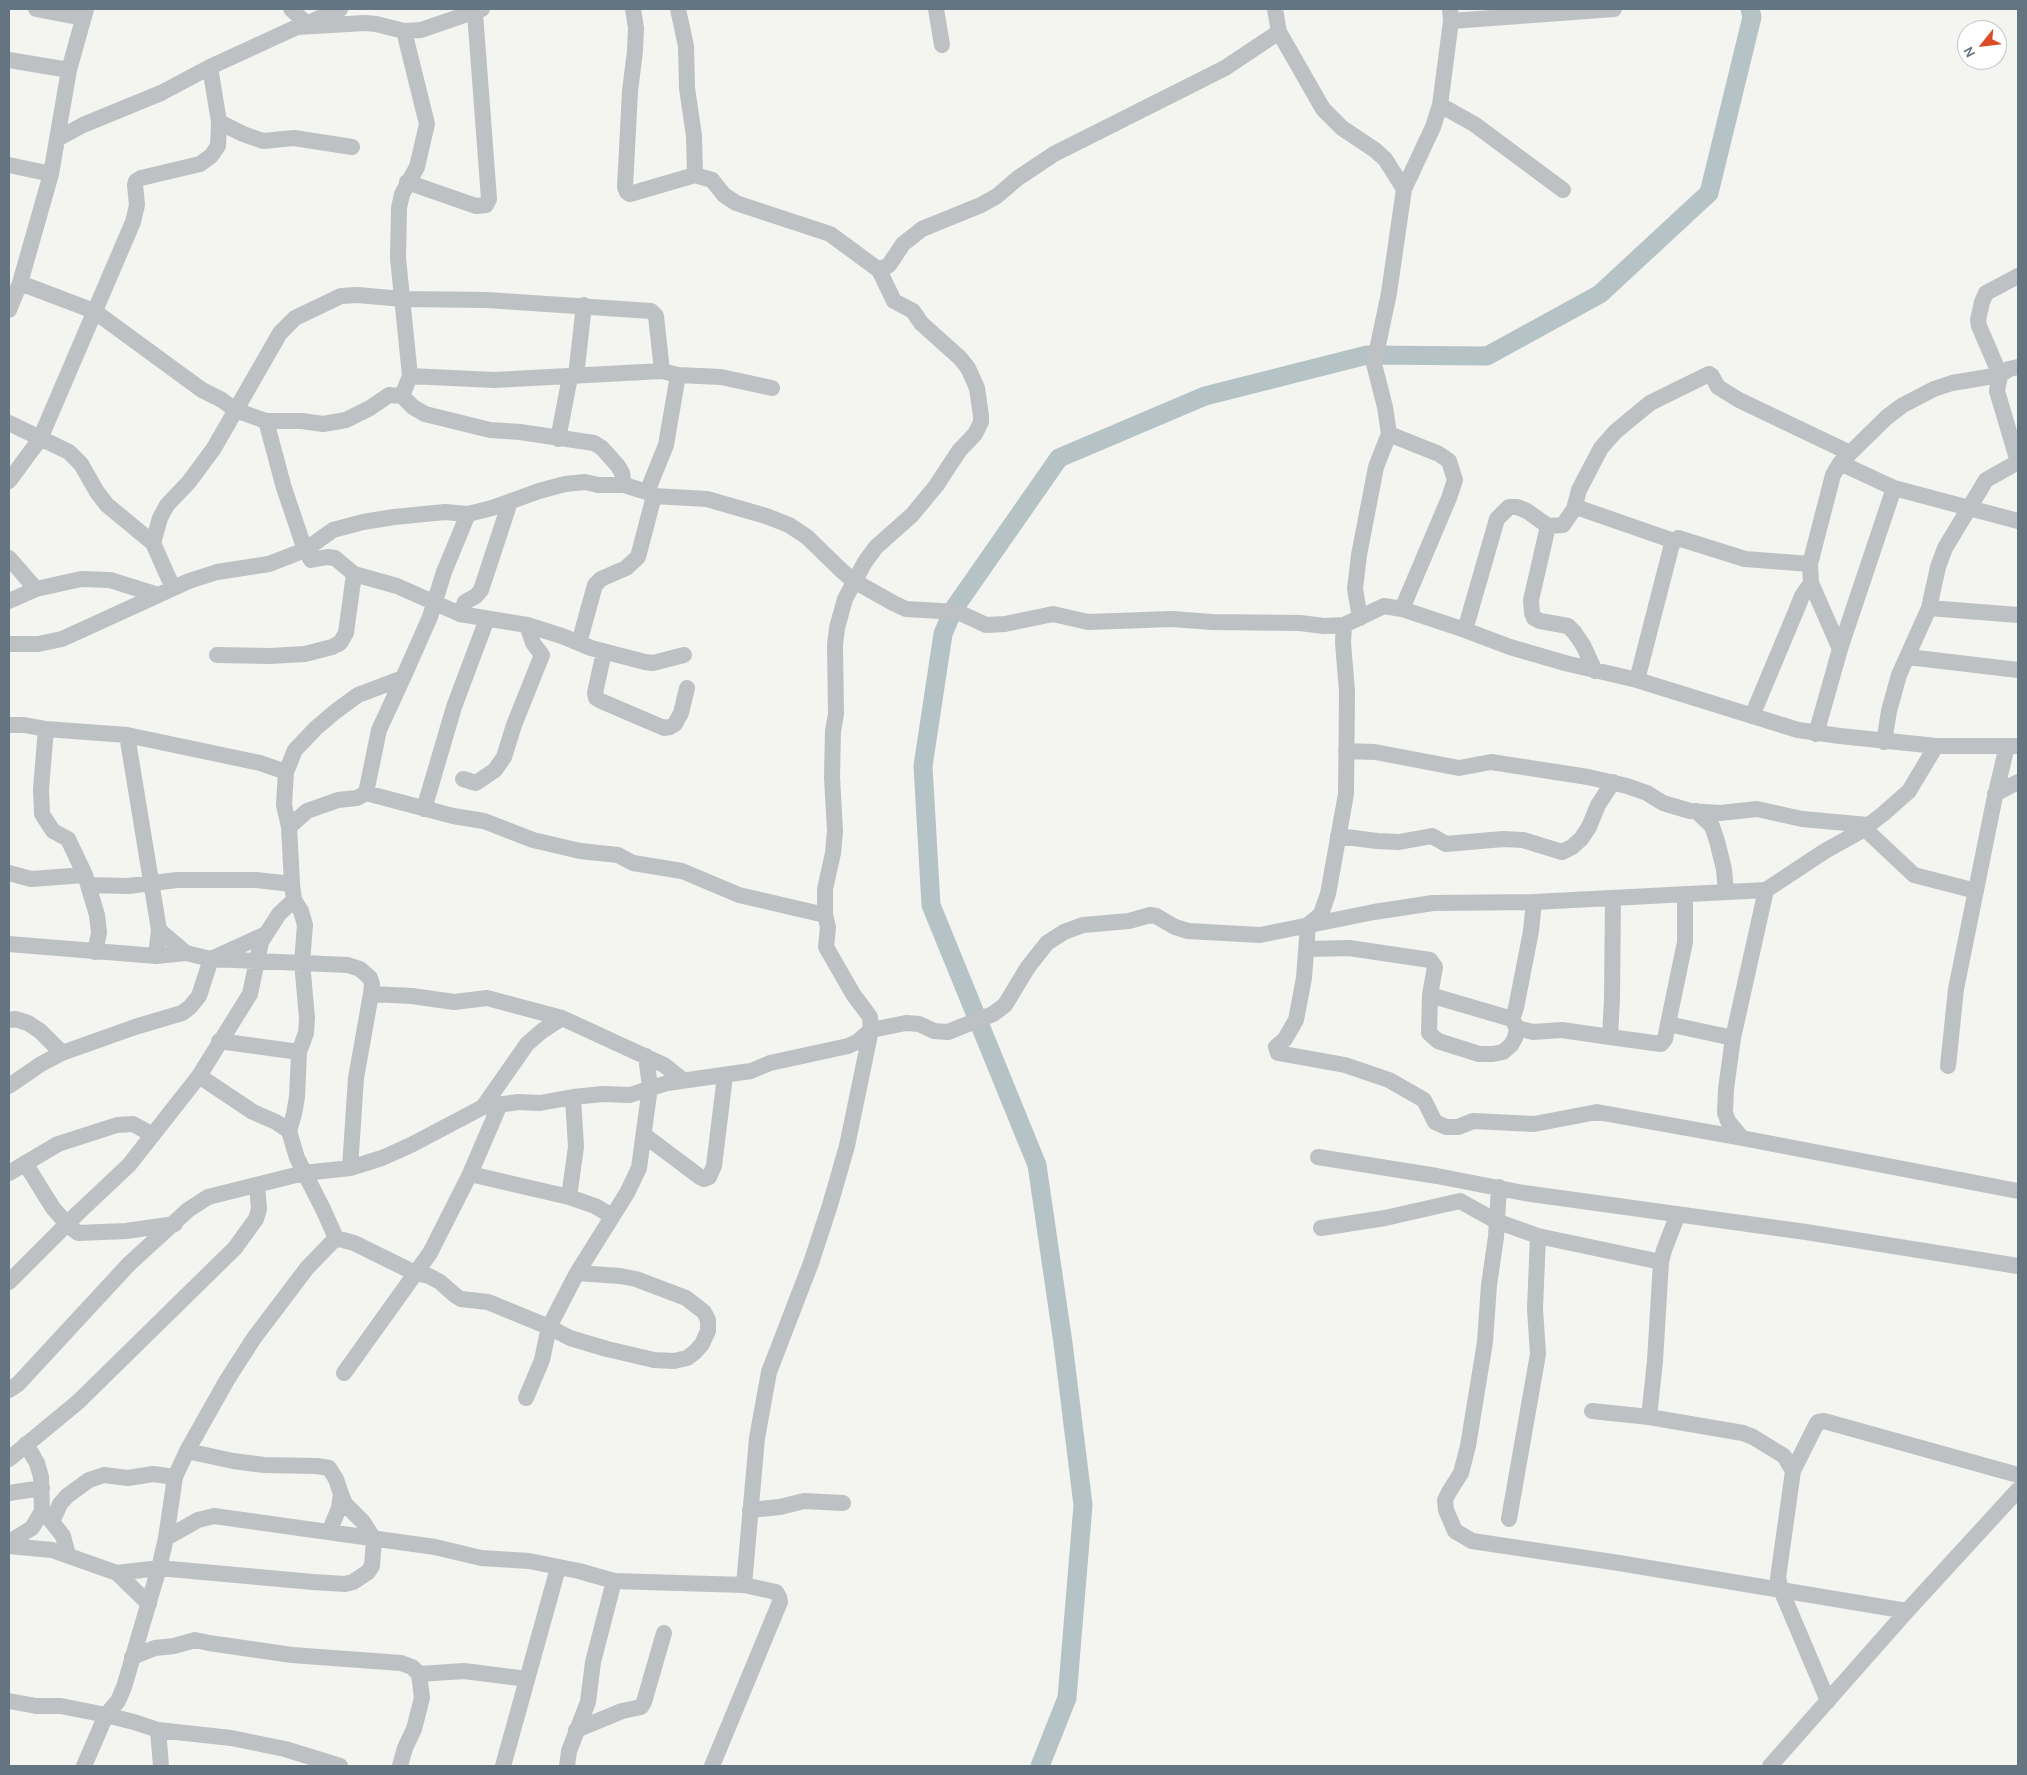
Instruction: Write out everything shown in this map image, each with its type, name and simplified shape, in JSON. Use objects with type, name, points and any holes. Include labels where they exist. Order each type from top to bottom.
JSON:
[{"type":"street","points":[[9,310],[20,284],[51,174],[69,70],[85,13],[36,9]]},
{"type":"street","points":[[291,9],[302,25]]},
{"type":"street","points":[[57,139],[83,124],[161,93],[210,68],[340,9]]},
{"type":"street","points":[[633,9],[636,28],[630,91],[625,187],[627,192],[630,194],[695,175],[712,180],[724,195],[736,203],[830,234],[879,270],[894,301],[912,312],[921,323],[960,358],[968,368],[977,388],[982,416],[981,422],[974,434],[936,486],[912,515],[876,547],[854,581],[843,605],[835,645],[836,714],[832,777],[835,831],[833,853],[825,889],[825,915],[828,927],[826,947],[852,994],[870,1017],[871,1030],[847,1146],[830,1205],[811,1263],[769,1372],[757,1438],[744,1585]]},
{"type":"street","points":[[678,9],[686,46],[687,88],[694,136],[695,175]]},
{"type":"street","points":[[936,9],[942,44]]},
{"type":"street","points":[[1275,9],[1278,16],[1279,32],[1323,110],[1342,128],[1385,159],[1404,188]]},
{"type":"street","points":[[1360,618],[1355,589],[1359,555],[1376,467],[1388,434],[1385,407],[1374,364],[1388,293],[1404,188],[1434,127],[1440,105],[1451,15],[1614,9]]},
{"type":"street","points":[[302,25],[365,23],[404,31],[420,30],[478,11],[489,199],[486,205],[476,206],[408,182]]},
{"type":"street","points":[[402,396],[410,376],[398,258],[398,230],[402,194],[417,167],[427,124],[404,31]]},
{"type":"street","points":[[879,270],[889,265],[903,244],[922,229],[981,205],[997,196],[1018,178],[1054,154],[1225,68],[1279,32]]},
{"type":"street","points":[[9,60],[69,70]]},
{"type":"street","points":[[9,482],[40,440],[133,222],[137,205],[136,181],[141,178],[200,164],[211,156],[218,146],[219,122],[210,68]]},
{"type":"street","points":[[1440,105],[1474,124],[1563,190]]},
{"type":"street","points":[[219,122],[263,142],[294,138],[352,147]]},
{"type":"street","points":[[9,165],[51,174]]},
{"type":"street","points":[[1884,742],[1899,675],[1929,608],[1938,567],[1945,548],[1986,480],[2018,462],[1997,391],[2000,375],[1979,326],[1980,310],[1986,293],[2018,276]]},
{"type":"street","points":[[20,284],[94,311],[202,390],[222,400],[235,410],[266,421],[302,421],[323,424],[346,420],[389,396],[402,396],[413,407],[425,414],[490,430],[520,432],[594,443],[602,448],[622,472],[624,485]]},
{"type":"street","points":[[153,543],[160,518],[167,505],[189,482],[209,455],[280,333],[295,318],[341,296],[487,300],[584,305],[651,311],[656,316],[662,371]]},
{"type":"street","points":[[558,439],[573,377],[584,305]]},
{"type":"street","points":[[1840,649],[1811,583],[1810,564],[1833,475],[1845,458],[1887,417],[1903,405],[1934,389],[1952,383],[2000,375],[2009,369],[2018,367]]},
{"type":"street","points":[[410,376],[494,380],[662,371],[721,377],[772,388]]},
{"type":"street","points":[[579,643],[595,585],[601,579],[626,568],[638,557],[651,494],[666,445],[678,374]]},
{"type":"street","points":[[1466,630],[1498,519],[1503,512],[1509,507],[1516,507],[1527,510],[1548,526],[1563,525],[1574,509],[1579,490],[1601,448],[1615,432],[1650,403],[1709,374],[1718,387],[1739,400],[1845,458],[1894,488],[2018,521]]},
{"type":"street","points":[[266,421],[284,488],[305,550],[311,560],[327,557],[335,558],[354,574],[416,593],[434,604],[460,614],[527,625],[604,652],[653,663],[684,655]]},
{"type":"street","points":[[9,423],[40,440],[69,452],[81,464],[107,505],[153,543],[173,588]]},
{"type":"street","points":[[1388,434],[1439,454],[1449,461],[1455,480],[1402,609]]},
{"type":"street","points":[[9,644],[38,644],[62,639],[173,588],[217,572],[268,564],[305,550],[333,530],[362,522],[445,512],[468,514],[564,484],[585,482],[598,485],[624,485],[651,494],[707,499],[766,516],[790,525],[813,542],[854,581],[906,609],[954,611],[986,625],[1005,624],[1053,614],[1088,622],[1172,619],[1212,622],[1344,625],[1384,606],[1402,609],[1510,647],[1595,671],[1637,680],[1816,734],[1936,746],[2013,746]]},
{"type":"street","points":[[1816,734],[1840,649],[1894,488]]},
{"type":"street","points":[[460,614],[466,602],[476,596],[480,590],[510,502]]},
{"type":"street","points":[[1574,509],[1579,508],[1674,541]]},
{"type":"street","points":[[366,793],[379,730],[434,604],[444,572],[468,514]]},
{"type":"street","points":[[1548,526],[1530,600],[1532,613],[1534,618],[1540,621],[1568,626],[1583,645],[1595,671]]},
{"type":"street","points":[[1637,680],[1674,541],[1678,538],[1744,559],[1810,564]]},
{"type":"street","points":[[9,558],[36,588]]},
{"type":"street","points":[[218,655],[270,656],[306,654],[340,643],[346,633],[354,574]]},
{"type":"street","points":[[9,601],[36,588],[81,579],[110,580],[158,595]]},
{"type":"street","points":[[1752,716],[1802,596],[1811,583]]},
{"type":"street","points":[[1929,608],[2018,615]]},
{"type":"street","points":[[424,809],[454,706],[487,619]]},
{"type":"street","points":[[527,625],[534,643],[542,655]]},
{"type":"street","points":[[1344,625],[1343,643],[1347,691],[1346,794],[1328,894],[1321,914],[1308,925],[1308,949],[1305,956],[1304,978],[1296,1020],[1285,1039],[1276,1047],[1278,1053],[1345,1065],[1389,1080],[1424,1100],[1435,1122],[1446,1128],[1473,1121],[1534,1124],[1597,1112],[2018,1191]]},
{"type":"street","points":[[463,779],[476,783],[495,770],[502,761],[542,655],[562,636]]},
{"type":"street","points":[[604,652],[595,693],[596,698],[601,701],[664,728],[675,724],[681,713],[687,688]]},
{"type":"street","points":[[1908,657],[2018,670]]},
{"type":"street","points":[[403,678],[358,695],[336,711],[295,750],[286,772],[284,805],[289,828],[293,892],[305,925],[302,962],[307,1018],[306,1033],[299,1052],[297,1097],[289,1131],[297,1158],[336,1238],[366,1248],[415,1273],[429,1276],[440,1282],[461,1299],[488,1302],[550,1327],[570,1338],[607,1350],[665,1362],[687,1358],[702,1344],[708,1331],[708,1320],[704,1312],[686,1298],[636,1279],[577,1273]]},
{"type":"street","points":[[9,725],[127,735],[260,763],[286,772]]},
{"type":"street","points":[[46,729],[41,789],[42,814],[54,831],[68,839],[86,880],[97,915],[99,933],[95,952]]},
{"type":"street","points":[[127,735],[159,930],[156,956]]},
{"type":"street","points":[[9,1390],[18,1384],[129,1264],[175,1224],[188,1210],[208,1197],[304,1173],[350,1168],[382,1158],[482,1107],[518,1102],[540,1104],[573,1097],[603,1094],[630,1095],[650,1087],[684,1080],[751,1071],[770,1063],[848,1046],[857,1042],[871,1030],[906,1022],[919,1024],[934,1031],[948,1032],[993,1014],[1005,1005],[1028,967],[1048,943],[1064,932],[1083,924],[1129,921],[1150,915],[1188,931],[1260,936],[1374,912],[1433,903],[1534,902],[1766,890],[1825,850],[1866,827],[1909,791],[1936,746]]},
{"type":"street","points":[[1948,1066],[1956,989],[1995,794],[2003,763],[2013,746]]},
{"type":"street","points":[[1346,751],[1375,752],[1459,768],[1491,762],[1613,782],[1647,793],[1663,803],[1696,812],[1720,813],[1757,809],[1802,818],[1866,827],[1914,875],[1976,891]]},
{"type":"street","points":[[2003,763],[2018,775]]},
{"type":"street","points":[[1338,836],[1399,842],[1432,836],[1446,844],[1503,839],[1523,840],[1562,852],[1572,848],[1581,839],[1589,827],[1598,805],[1613,782]]},
{"type":"street","points":[[1995,794],[2018,782]]},
{"type":"street","points":[[289,828],[307,811],[338,800],[357,798],[366,793],[424,809],[484,821],[533,840],[580,851],[618,856],[633,863],[682,871],[738,895],[825,915]]},
{"type":"street","points":[[284,805],[307,811]]},
{"type":"street","points":[[1696,812],[1712,826],[1724,869],[1726,892]]},
{"type":"street","points":[[9,873],[31,879],[86,880],[128,886],[177,880],[247,880],[293,892]]},
{"type":"street","points":[[1742,1138],[1728,1121],[1725,1112],[1726,1089],[1733,1038],[1766,890]]},
{"type":"street","points":[[9,1282],[130,1165],[199,1076],[219,1040],[250,994],[255,976],[256,962],[266,934],[293,892]]},
{"type":"street","points":[[1430,995],[1533,1032],[1562,1030],[1661,1044],[1665,1039],[1685,942],[1685,894]]},
{"type":"street","points":[[1610,1037],[1613,898]]},
{"type":"street","points":[[1308,949],[1349,948],[1430,960],[1435,967],[1430,995],[1429,1032],[1438,1041],[1479,1054],[1504,1052],[1511,1045],[1516,1008],[1531,932],[1534,902]]},
{"type":"street","points":[[159,930],[186,953]]},
{"type":"street","points":[[9,1086],[41,1064],[62,1053],[135,1027],[182,1013],[190,1008],[199,996],[211,959],[266,934]]},
{"type":"street","points":[[9,944],[156,956],[186,953],[211,959],[348,965],[360,969],[370,978],[372,984],[356,1078],[350,1168]]},
{"type":"street","points":[[371,994],[412,996],[454,1002],[487,998],[562,1018],[646,1056],[674,1071],[684,1080]]},
{"type":"street","points":[[482,1107],[527,1044],[562,1018]]},
{"type":"street","points":[[9,1020],[28,1023],[40,1030],[62,1053]]},
{"type":"street","points":[[1668,1024],[1733,1038]]},
{"type":"street","points":[[219,1040],[299,1052]]},
{"type":"street","points":[[526,1398],[542,1360],[550,1327],[577,1273],[628,1193],[639,1168],[650,1087],[646,1056]]},
{"type":"street","points":[[199,1076],[253,1112],[276,1122],[289,1131]]},
{"type":"street","points":[[644,1135],[700,1177],[704,1179],[709,1177],[714,1166],[724,1076]]},
{"type":"street","points":[[570,1198],[576,1147],[573,1097]]},
{"type":"street","points":[[344,1373],[430,1253],[470,1174],[500,1104]]},
{"type":"street","points":[[9,1173],[58,1144],[117,1125],[133,1124],[153,1136]]},
{"type":"street","points":[[1318,1157],[1498,1189],[1806,1232],[2018,1266]]},
{"type":"street","points":[[25,1163],[53,1208],[78,1233],[126,1231],[175,1224]]},
{"type":"street","points":[[470,1174],[570,1198],[595,1206],[612,1216]]},
{"type":"street","points":[[9,1459],[78,1402],[235,1248],[256,1220],[259,1209],[257,1186]]},
{"type":"street","points":[[1321,1228],[1385,1218],[1460,1201],[1498,1189]]},
{"type":"street","points":[[1498,1189],[1496,1238],[1489,1285],[1485,1342],[1468,1446],[1461,1473],[1445,1500],[1446,1510],[1455,1531],[1472,1542],[1619,1563],[1907,1611]]},
{"type":"street","points":[[1460,1201],[1496,1221],[1538,1236],[1662,1262]]},
{"type":"street","points":[[1649,1417],[1662,1262],[1664,1250],[1678,1214]]},
{"type":"street","points":[[126,1231],[141,1254]]},
{"type":"street","points":[[1509,1519],[1538,1354],[1535,1309],[1538,1236]]},
{"type":"street","points":[[84,1766],[106,1715],[121,1695],[159,1568],[166,1538],[174,1477],[227,1380],[254,1338],[307,1268],[336,1238]]},
{"type":"street","points":[[1592,1411],[1649,1417],[1743,1433],[1784,1456],[1793,1471]]},
{"type":"street","points":[[1828,1701],[1781,1590],[1778,1578],[1793,1471],[1818,1422],[1824,1421],[2018,1475]]},
{"type":"street","points":[[26,1444],[37,1463],[47,1517],[63,1536],[68,1555]]},
{"type":"street","points":[[116,1573],[159,1568],[345,1584],[358,1579],[368,1572],[372,1566],[374,1539],[363,1522],[345,1504],[336,1478],[329,1468],[264,1465],[233,1461],[187,1451]]},
{"type":"street","points":[[9,1542],[47,1517],[67,1496],[97,1476],[111,1475],[128,1478],[153,1474],[174,1477]]},
{"type":"street","points":[[9,1493],[42,1488]]},
{"type":"street","points":[[1770,1766],[1907,1611],[2018,1490]]},
{"type":"street","points":[[329,1532],[339,1508],[341,1494]]},
{"type":"street","points":[[750,1510],[780,1507],[804,1501],[843,1503]]},
{"type":"street","points":[[166,1538],[198,1520],[214,1516],[436,1547],[481,1558],[529,1561],[579,1571],[614,1581],[744,1585],[776,1592],[780,1602],[712,1766]]},
{"type":"street","points":[[9,1546],[52,1550],[116,1573],[149,1604]]},
{"type":"street","points":[[503,1766],[558,1568]]},
{"type":"street","points":[[567,1766],[569,1750],[588,1702],[593,1662],[614,1581]]},
{"type":"street","points":[[576,1730],[622,1711],[641,1707],[664,1633]]},
{"type":"street","points":[[132,1656],[155,1648],[174,1646],[195,1640],[292,1655],[401,1663],[412,1667],[419,1674],[422,1698],[414,1729],[405,1748],[400,1766]]},
{"type":"street","points":[[419,1674],[464,1671],[527,1679]]},
{"type":"street","points":[[9,1701],[36,1706],[61,1706],[106,1715],[158,1730],[231,1738],[284,1749],[340,1766]]},
{"type":"street","points":[[158,1730],[161,1766]]},
{"type":"waterway","points":[[1040,1766],[1067,1698],[1083,1505],[1063,1343],[1037,1165],[931,905],[923,766],[943,634],[953,610],[1059,458],[1205,396],[1367,355],[1487,356],[1600,294],[1709,193],[1752,17],[1750,9]]}]
